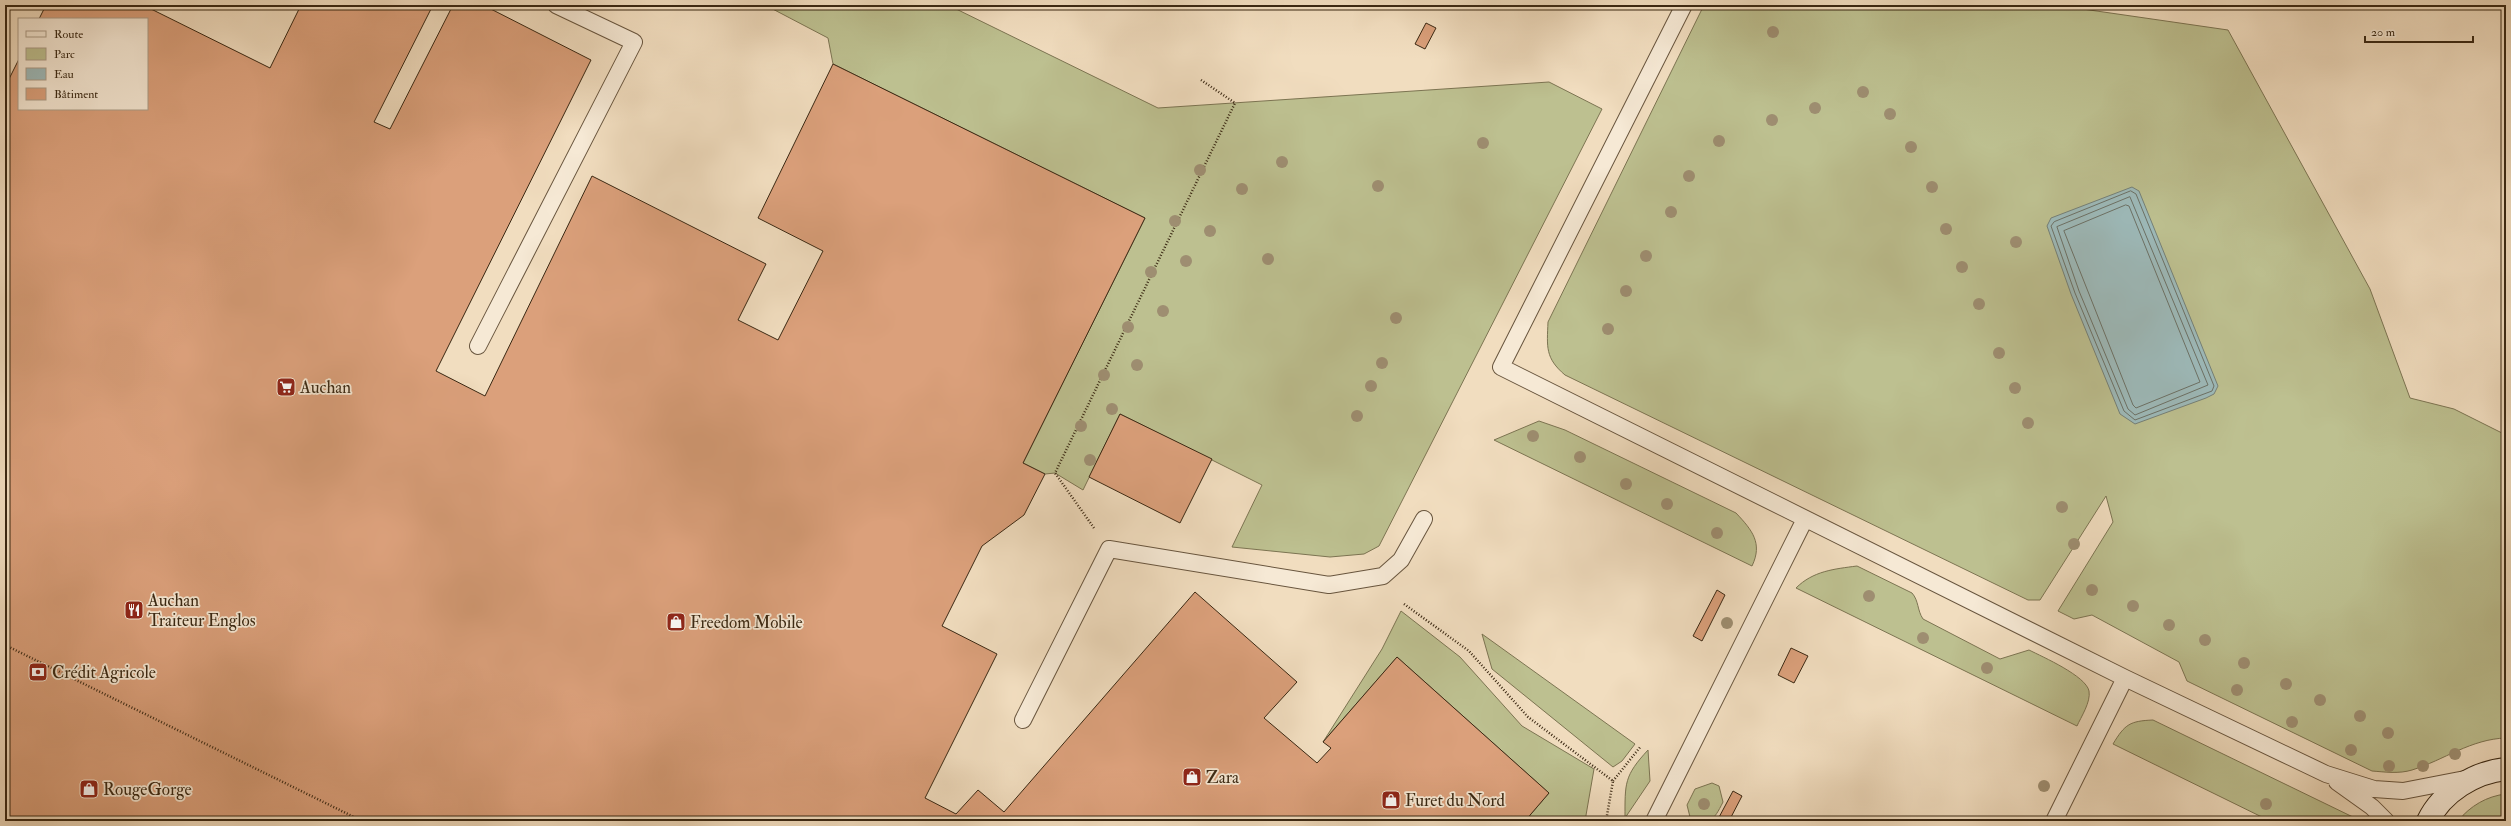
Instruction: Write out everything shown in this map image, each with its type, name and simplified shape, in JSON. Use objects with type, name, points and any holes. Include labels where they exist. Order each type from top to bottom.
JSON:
[{"type":"street","points":[[2428,821],[2449,794],[2475,777],[2506,769]]},
{"type":"lane","points":[[478,346],[634,42],[556,5]]},
{"type":"lane","points":[[1684,5],[1502,368],[2126,678],[2326,774],[2374,789],[2403,791],[2475,777]]},
{"type":"lane","points":[[1023,720],[1109,548],[1330,585],[1383,576],[1401,560],[1424,519]]},
{"type":"lane","points":[[1654,821],[1805,519]]},
{"type":"lane","points":[[2054,821],[2126,678]]},
{"type":"lane","points":[[2326,774],[2372,807],[2386,821]]},
{"type":"path","points":[[1109,548],[1055,473],[1235,103],[1201,80]]},
{"type":"path","points":[[1404,604],[1469,650],[1528,717],[1613,781]]},
{"type":"path","points":[[5,645],[362,821]]},
{"type":"path","points":[[1606,821],[1613,781],[1641,746]]},
{"type":"green space","points":[[765,5],[948,5],[1158,108],[1549,82],[1602,109],[1379,546],[1364,554],[1330,557],[1232,547],[1262,485],[1120,414],[1083,490],[1055,473],[1045,474],[1023,463],[1145,218],[833,64],[828,38]]},
{"type":"green space","points":[[1704,5],[2055,5],[2228,30],[2370,289],[2410,398],[2454,409],[2506,435],[2506,738],[2493,739],[2469,746],[2412,770],[2402,772],[2372,771],[2187,681],[2179,662],[2092,615],[2074,619],[2058,611],[2113,522],[2106,496],[2040,600],[2028,600],[1565,375],[1558,369],[1549,352],[1547,338],[1548,322]]},
{"type":"green space","points":[[1539,421],[1565,430],[1736,513],[1747,525],[1754,537],[1756,550],[1752,566],[1494,440]]},
{"type":"green space","points":[[1857,566],[1912,593],[1916,599],[1923,619],[2000,659],[2029,650],[2072,673],[2086,685],[2089,691],[2089,700],[2077,726],[1796,588],[1817,574]]},
{"type":"green space","points":[[1401,611],[1460,657],[1522,726],[1594,769],[1585,821],[1525,821],[1549,793],[1397,657],[1323,742],[1382,649]]},
{"type":"green space","points":[[1482,634],[1635,744],[1622,761],[1613,767],[1492,669]]},
{"type":"green space","points":[[2153,720],[2359,821],[2270,821],[2113,744],[2121,732],[2129,725],[2139,721]]},
{"type":"green space","points":[[1648,750],[1650,781],[1625,818],[1625,796],[1630,774]]},
{"type":"green space","points":[[1712,783],[1719,786],[1723,802],[1720,809],[1711,819],[1691,821],[1687,805],[1695,789]]},
{"type":"green space","points":[[2506,794],[2506,821],[2458,821],[2473,806],[2486,799]]},
{"type":"water","points":[[2132,187],[2139,191],[2218,386],[2214,394],[2206,398],[2135,424],[2120,414],[2071,294],[2047,226],[2051,218]]},
{"type":"building","points":[[46,5],[143,5],[270,68],[301,5],[433,5],[374,122],[390,129],[453,5],[483,5],[591,60],[436,371],[485,396],[592,176],[766,264],[738,320],[778,340],[823,251],[758,218],[833,64],[1145,218],[1023,463],[1045,474],[1024,515],[982,546],[942,626],[997,654],[925,798],[956,814],[978,790],[1004,812],[1195,592],[1297,682],[1264,718],[1317,763],[1331,748],[1323,742],[1397,657],[1549,793],[1525,821],[5,821],[5,87],[18,61],[18,110],[148,110],[148,18],[40,18]]},
{"type":"building","points":[[1426,23],[1436,28],[1425,49],[1415,44]]},
{"type":"building","points":[[1120,414],[1212,459],[1180,523],[1089,477]]},
{"type":"building","points":[[1717,590],[1725,595],[1702,641],[1693,636]]},
{"type":"building","points":[[1791,648],[1808,656],[1794,683],[1778,675]]},
{"type":"building","points":[[1733,791],[1742,796],[1729,821],[1717,821]]},
{"type":"place","name":"Auchan","points":[[286,387]]},
{"type":"place","name":"Auchan Traiteur Englos","points":[[134,610]]},
{"type":"place","name":"Freedom Mobile","points":[[676,622]]},
{"type":"place","name":"Crédit Agricole","points":[[38,672]]},
{"type":"place","name":"Zara","points":[[1192,777]]},
{"type":"place","name":"RougeGorge","points":[[89,789]]},
{"type":"place","name":"Furet du Nord","points":[[1391,800]]}]
